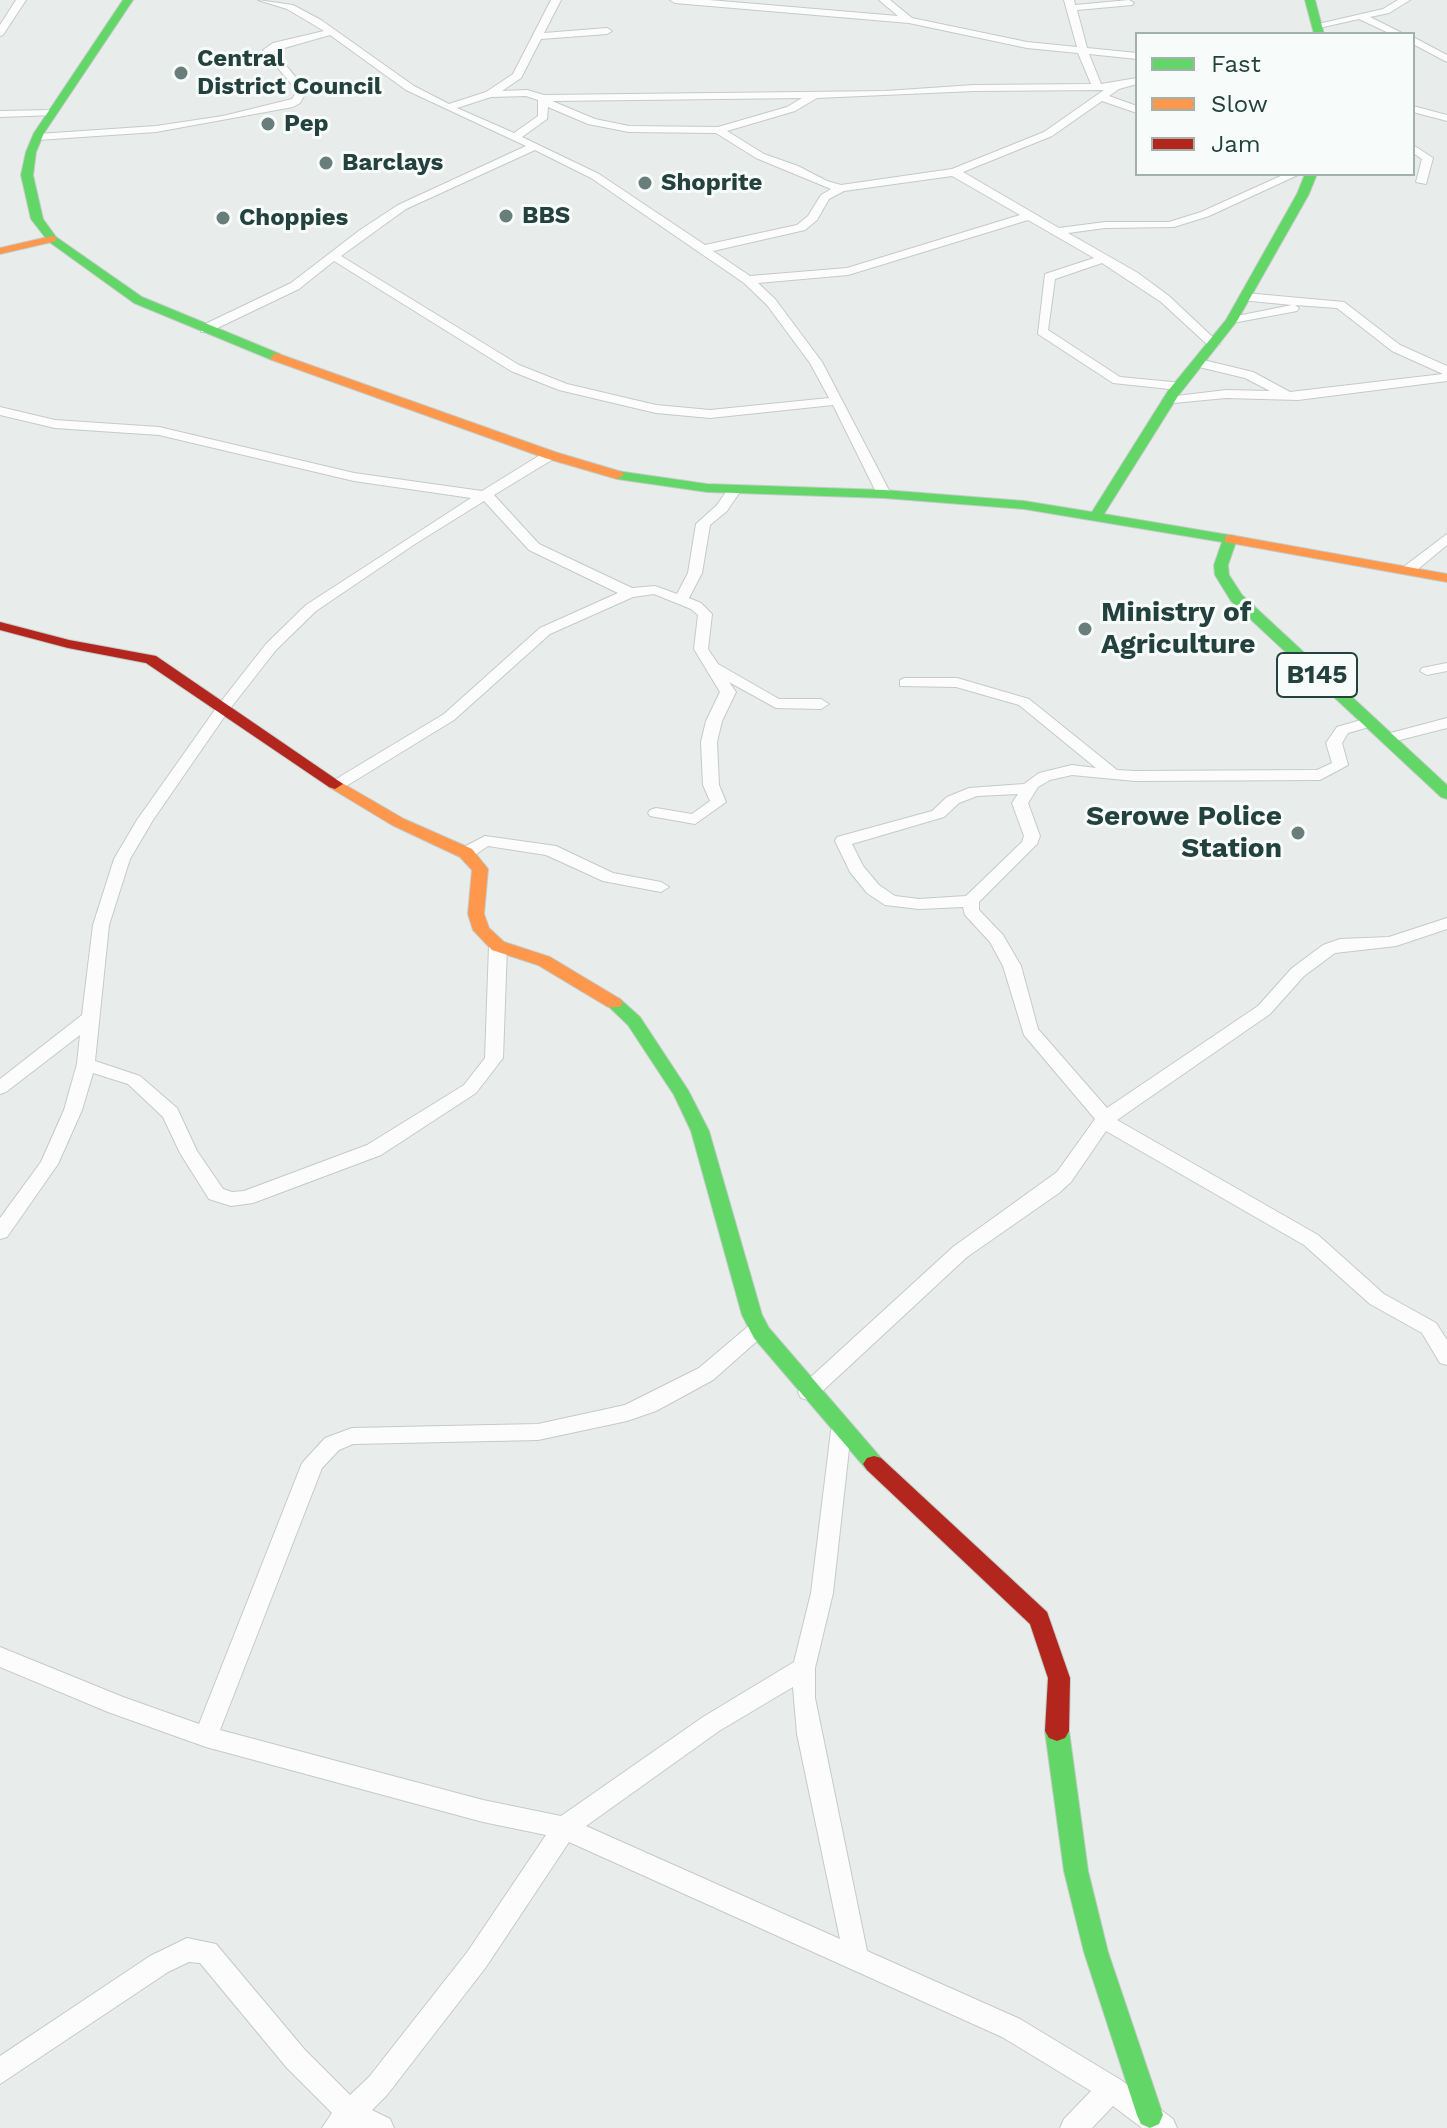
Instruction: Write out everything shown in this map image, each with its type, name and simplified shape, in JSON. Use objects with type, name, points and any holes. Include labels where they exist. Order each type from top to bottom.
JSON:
[{"type":"street","points":[[0,33],[21,0]]},
{"type":"street","points":[[128,0],[51,113],[38,137],[27,175],[37,219],[52,239],[138,300],[205,329],[550,455],[625,477],[735,489],[884,494],[1024,505],[1097,515],[1447,578]]},
{"type":"street","points":[[263,0],[302,13],[410,88],[595,176],[748,280],[800,337],[884,494]]},
{"type":"street","points":[[448,108],[490,94],[517,76],[556,0]]},
{"type":"street","points":[[675,0],[909,20],[1027,45],[1135,56]]},
{"type":"street","points":[[749,7],[764,0]]},
{"type":"street","points":[[811,14],[824,0]]},
{"type":"street","points":[[884,0],[909,20]]},
{"type":"street","points":[[1310,0],[1319,30],[1420,0]]},
{"type":"street","points":[[1129,3],[1069,4],[1099,92],[1135,109]]},
{"type":"street","points":[[1362,17],[1395,32]]},
{"type":"street","points":[[539,36],[607,31]]},
{"type":"street","points":[[38,137],[156,129],[289,105],[296,101],[302,91],[268,50],[332,32]]},
{"type":"street","points":[[1415,41],[1447,59]]},
{"type":"street","points":[[1415,49],[1430,48]]},
{"type":"street","points":[[543,100],[1099,92],[1135,82]]},
{"type":"street","points":[[718,130],[760,156],[794,168],[823,184],[841,188],[954,172],[1048,134],[1099,92]]},
{"type":"street","points":[[490,94],[527,93],[608,125],[637,129],[718,130],[791,109],[817,94]]},
{"type":"street","points":[[515,137],[543,117],[543,100]]},
{"type":"street","points":[[1415,110],[1447,118]]},
{"type":"street","points":[[0,114],[51,113]]},
{"type":"street","points":[[205,329],[295,286],[402,207],[534,146]]},
{"type":"street","points":[[1415,149],[1433,158],[1422,182]]},
{"type":"street","points":[[954,172],[1060,231],[1152,289],[1214,344]]},
{"type":"street","points":[[1060,231],[1105,225],[1163,226],[1177,223],[1301,176]]},
{"type":"street","points":[[1097,515],[1174,394],[1231,321],[1303,194],[1304,176]]},
{"type":"street","points":[[704,249],[801,228],[813,218],[825,197],[841,188]]},
{"type":"street","points":[[748,280],[848,271],[1032,215]]},
{"type":"street","points":[[0,251],[52,239]]},
{"type":"street","points":[[333,256],[491,354],[563,387],[656,409],[710,414],[836,401]]},
{"type":"street","points":[[1104,258],[1049,277],[1042,331],[1117,380],[1174,394],[1288,397],[1447,374]]},
{"type":"street","points":[[1245,297],[1343,307],[1396,348],[1447,374]]},
{"type":"street","points":[[1231,321],[1319,304]]},
{"type":"street","points":[[1199,363],[1249,375],[1288,397]]},
{"type":"street","points":[[0,411],[55,424],[137,428],[179,434],[354,477],[487,496],[534,547],[630,593]]},
{"type":"street","points":[[0,1232],[42,1175],[62,1140],[86,1064],[101,925],[122,859],[145,820],[224,707],[271,647],[311,608],[410,541],[550,455]]},
{"type":"street","points":[[682,599],[695,573],[703,524],[722,508],[735,489]]},
{"type":"street","points":[[1407,571],[1447,538]]},
{"type":"street","name":"B145","points":[[1230,539],[1223,553],[1222,575],[1236,598],[1279,642],[1371,722],[1447,794]]},
{"type":"street","points":[[337,785],[449,717],[545,631],[630,593],[655,590],[682,599],[705,614],[700,641],[704,655],[728,692],[714,721],[709,742],[711,785],[718,802],[695,819],[656,813]]},
{"type":"street","points":[[0,626],[68,644],[151,659],[337,785],[398,822],[466,853],[480,869],[476,914],[481,930],[498,946],[544,961],[571,975],[620,1007],[634,1021],[682,1094],[700,1131],[752,1315],[759,1328],[841,1431],[1039,1619],[1059,1678],[1057,1730],[1076,1871],[1096,1952],[1157,2122]]},
{"type":"street","points":[[710,664],[776,703],[821,704]]},
{"type":"street","points":[[1427,671],[1447,667]]},
{"type":"street","points":[[905,683],[957,682],[1024,702],[1114,775]]},
{"type":"street","points":[[1027,789],[1020,809],[1031,840],[971,901],[919,904],[891,901],[873,889],[856,868],[843,841],[938,814],[953,800],[975,791],[1027,789],[1045,776],[1060,771],[1114,775],[1324,774],[1340,765],[1334,743],[1342,730],[1371,722]]},
{"type":"street","points":[[1388,738],[1447,723]]},
{"type":"street","points":[[466,853],[485,841],[550,850],[609,877],[661,887]]},
{"type":"street","points":[[971,901],[971,911],[997,939],[1012,966],[1030,1031],[1105,1119],[1120,1132],[1179,1167],[1311,1240],[1377,1299],[1429,1328],[1447,1357]]},
{"type":"street","points":[[808,1392],[960,1252],[1064,1177],[1105,1119],[1264,1010],[1298,972],[1329,949],[1351,943],[1390,942],[1447,923]]},
{"type":"street","points":[[86,1064],[134,1080],[170,1113],[189,1153],[216,1194],[231,1199],[246,1198],[374,1150],[432,1114],[481,1078],[494,1058],[498,946]]},
{"type":"street","points":[[0,1088],[89,1019]]},
{"type":"street","points":[[206,1737],[313,1463],[332,1444],[352,1436],[538,1432],[627,1413],[649,1405],[706,1374],[759,1328]]},
{"type":"street","points":[[841,1431],[822,1593],[804,1668],[809,1734],[856,1958]]},
{"type":"street","points":[[0,1657],[101,1700],[206,1737],[483,1811],[564,1828],[1011,2028],[1112,2089],[1157,2122]]},
{"type":"street","points":[[343,2121],[378,2086],[477,1959],[564,1828],[711,1724],[804,1668]]},
{"type":"street","points":[[0,2071],[159,1964],[187,1950],[207,1952],[343,2121],[381,2128]]},
{"type":"street","points":[[1073,2128],[1112,2089]]},
{"type":"traffic: fast","points":[[128,0],[39,133],[31,152],[27,175],[37,219],[52,239],[138,300],[276,357]]},
{"type":"traffic: fast","points":[[1310,0],[1318,32]]},
{"type":"traffic: fast","points":[[1097,515],[1173,394],[1231,321],[1310,176]]},
{"type":"traffic: fast","points":[[617,475],[707,488],[884,494],[1024,505],[1230,539],[1221,565],[1222,575],[1236,598],[1447,794]]},
{"type":"traffic: fast","points":[[614,1003],[634,1021],[682,1094],[700,1131],[752,1315],[761,1333],[874,1464]]},
{"type":"traffic: fast","points":[[1057,1731],[1076,1871],[1096,1952],[1150,2115]]},
{"type":"traffic: slow","points":[[0,251],[52,239]]},
{"type":"traffic: slow","points":[[276,357],[550,455],[617,475]]},
{"type":"traffic: slow","points":[[1230,539],[1447,578]]},
{"type":"traffic: slow","points":[[335,784],[398,822],[466,853],[480,869],[476,914],[481,930],[498,946],[544,961],[614,1003]]},
{"type":"traffic: jam","points":[[0,626],[68,644],[151,659],[335,784]]},
{"type":"traffic: jam","points":[[874,1464],[1039,1619],[1059,1678],[1057,1731]]},
{"type":"place","name":"Central District Council","points":[[181,73]]},
{"type":"place","name":"Pep","points":[[268,124]]},
{"type":"place","name":"Barclays","points":[[326,163]]},
{"type":"place","name":"Shoprite","points":[[645,183]]},
{"type":"place","name":"BBS","points":[[506,216]]},
{"type":"place","name":"Choppies","points":[[223,218]]},
{"type":"place","name":"Ministry of Agriculture","points":[[1085,629]]},
{"type":"place","name":"Serowe Police Station","points":[[1298,833]]}]
